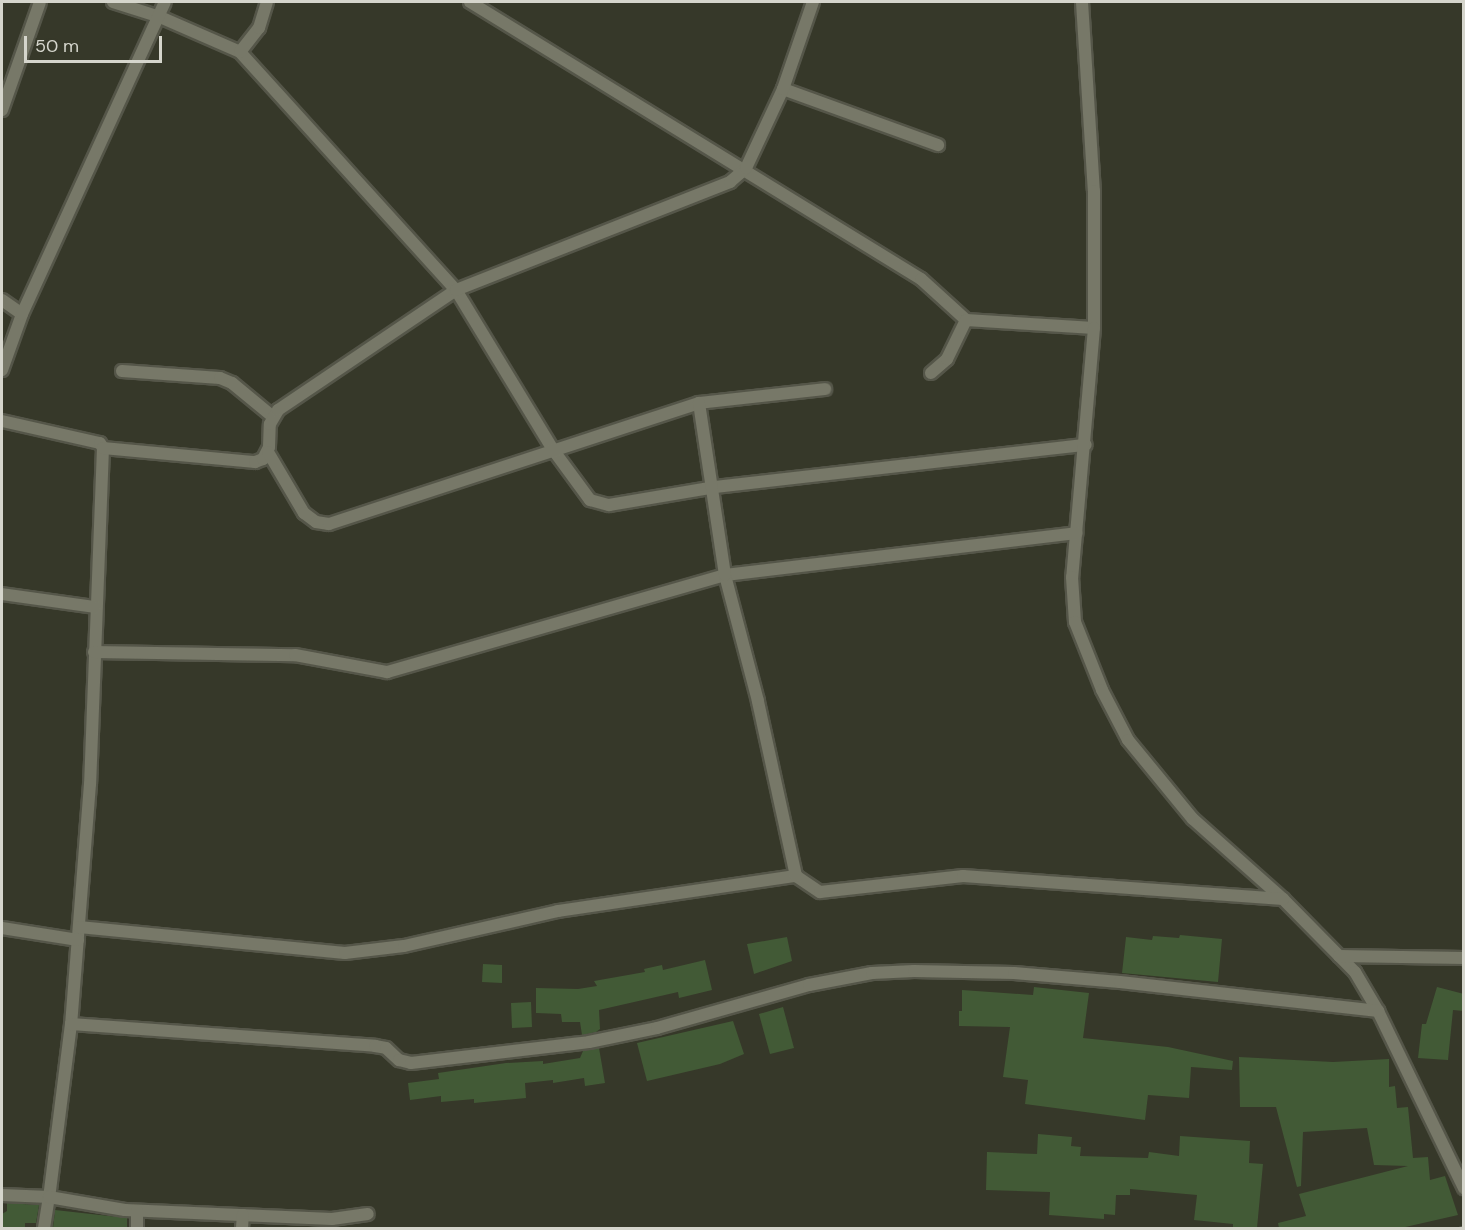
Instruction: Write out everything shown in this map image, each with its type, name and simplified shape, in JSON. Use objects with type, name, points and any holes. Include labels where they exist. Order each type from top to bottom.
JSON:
[{"type":"street","points":[[2,110],[40,2]]},
{"type":"street","points":[[113,2],[160,17],[240,52],[456,290],[582,493],[599,504],[715,487],[1086,445]]},
{"type":"street","points":[[2,370],[22,314],[165,2]]},
{"type":"street","points":[[240,52],[259,28],[267,2]]},
{"type":"street","points":[[470,2],[746,168],[921,279],[966,320],[1094,328]]},
{"type":"street","points":[[813,2],[783,89],[746,168],[730,182],[456,290],[272,416],[268,452],[304,513],[316,522],[329,524],[699,403],[825,389]]},
{"type":"street","points":[[1082,2],[1095,191],[1094,328],[1086,445],[1072,577],[1075,622],[1102,690],[1128,740],[1193,819],[1282,899],[1355,972],[1378,1011],[1464,1188]]},
{"type":"street","points":[[783,89],[938,145]]},
{"type":"street","points":[[2,300],[22,314]]},
{"type":"street","points":[[931,373],[946,359],[966,320]]},
{"type":"street","points":[[122,371],[220,378],[232,383],[272,416]]},
{"type":"street","points":[[699,403],[715,487],[725,574],[758,701],[796,876],[820,892],[963,876],[1282,899]]},
{"type":"street","points":[[2,421],[100,443],[103,448],[79,927],[71,1024],[44,1228]]},
{"type":"street","points":[[103,448],[255,462],[268,452]]},
{"type":"street","points":[[94,652],[295,655],[387,672],[725,574],[1076,533]]},
{"type":"street","points":[[2,594],[95,607]]},
{"type":"street","points":[[79,927],[345,953],[404,946],[558,911],[786,880],[796,876]]},
{"type":"street","points":[[2,928],[78,940]]},
{"type":"street","points":[[1339,956],[1464,958]]},
{"type":"street","points":[[71,1024],[375,1046],[386,1048],[399,1060],[411,1064],[589,1042],[657,1028],[809,985],[872,973],[914,971],[1014,973],[1120,981],[1378,1011]]},
{"type":"street","points":[[2,1196],[49,1197],[137,1211],[243,1215],[332,1224],[368,1214]]},
{"type":"street","points":[[136,1228],[137,1211]]},
{"type":"street","points":[[242,1228],[243,1215]]},
{"type":"path","points":[[1459,1228],[1464,1227]]},
{"type":"building","points":[[1180,935],[1222,939],[1218,982],[1122,973],[1126,937],[1152,940],[1153,936],[1179,938]]},
{"type":"building","points":[[787,937],[792,961],[754,974],[747,944]]},
{"type":"building","points":[[705,960],[712,990],[679,998],[678,992],[599,1010],[600,1029],[596,1032],[582,1035],[580,1022],[562,1022],[561,1014],[536,1013],[536,988],[578,989],[597,986],[594,981],[645,972],[644,969],[662,965],[663,970]]},
{"type":"building","points":[[483,964],[502,965],[502,983],[482,982]]},
{"type":"building","points":[[1034,987],[1089,993],[1083,1038],[1168,1047],[1233,1061],[1232,1070],[1191,1067],[1189,1098],[1148,1095],[1145,1120],[1025,1104],[1028,1080],[1003,1077],[1010,1027],[959,1026],[959,1011],[962,1011],[962,990],[1033,995]]},
{"type":"building","points":[[1437,987],[1464,994],[1464,1011],[1453,1010],[1448,1060],[1418,1058],[1422,1024],[1426,1024]]},
{"type":"building","points":[[531,1002],[532,1027],[512,1028],[511,1003]]},
{"type":"building","points":[[783,1007],[794,1048],[770,1054],[759,1014]]},
{"type":"building","points":[[733,1021],[744,1054],[720,1064],[647,1081],[637,1043]]},
{"type":"building","points":[[599,1048],[605,1083],[585,1086],[584,1078],[553,1083],[553,1080],[525,1083],[526,1098],[474,1103],[474,1099],[441,1102],[441,1096],[410,1100],[408,1083],[439,1079],[438,1073],[506,1063],[543,1061],[543,1064],[580,1058],[583,1051]]},
{"type":"building","points":[[1239,1057],[1333,1062],[1389,1059],[1389,1087],[1395,1086],[1397,1108],[1408,1107],[1413,1158],[1428,1157],[1430,1180],[1445,1176],[1458,1215],[1401,1228],[1279,1228],[1278,1223],[1306,1216],[1299,1194],[1408,1166],[1374,1165],[1367,1128],[1303,1132],[1301,1186],[1297,1187],[1276,1107],[1240,1107]]},
{"type":"building","points":[[1038,1134],[1072,1137],[1071,1146],[1081,1147],[1080,1156],[1148,1158],[1149,1152],[1179,1156],[1180,1136],[1250,1141],[1249,1163],[1263,1164],[1257,1228],[1233,1228],[1233,1224],[1194,1220],[1197,1195],[1130,1189],[1130,1195],[1116,1195],[1115,1215],[1104,1214],[1104,1219],[1049,1215],[1050,1192],[986,1190],[987,1152],[1037,1154]]},
{"type":"building","points":[[7,1203],[39,1205],[36,1223],[25,1223],[25,1228],[2,1228],[2,1214],[7,1211]]},
{"type":"building","points":[[55,1210],[127,1218],[127,1228],[53,1228]]}]
